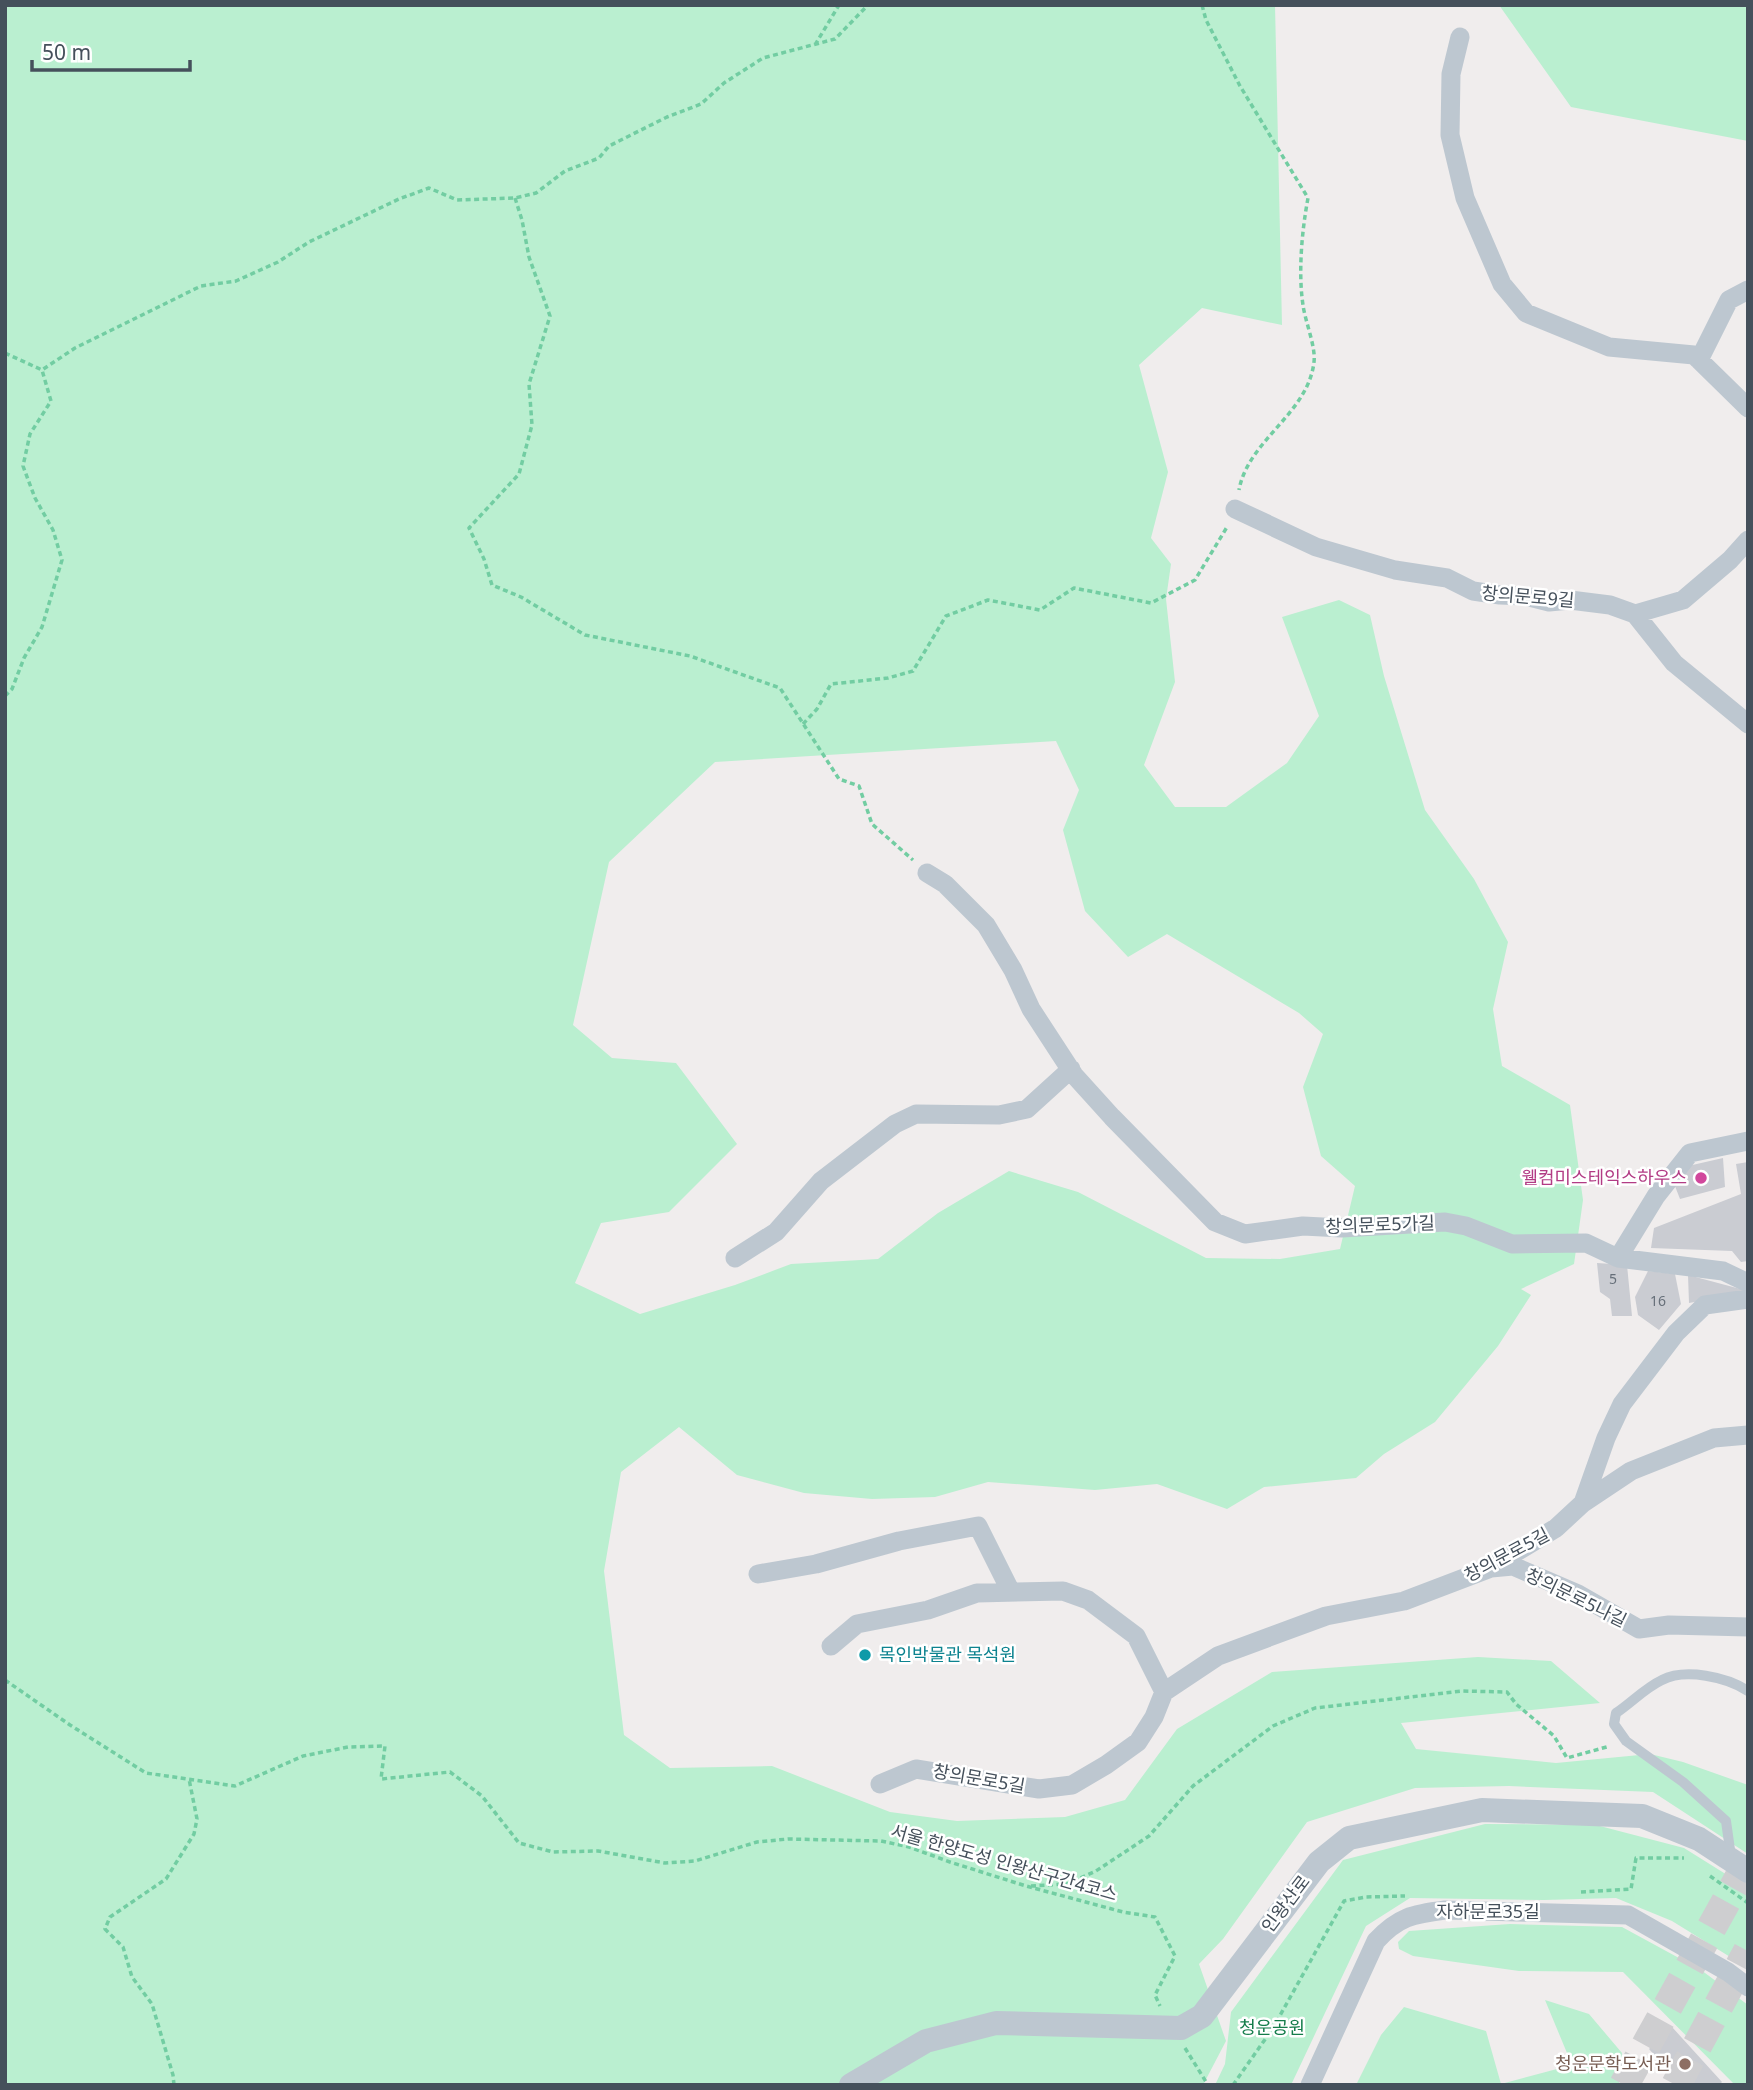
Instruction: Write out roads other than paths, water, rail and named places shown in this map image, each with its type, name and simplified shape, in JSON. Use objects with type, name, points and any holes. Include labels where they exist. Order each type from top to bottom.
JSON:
[{"type":"street","points":[[1460,37],[1451,74],[1450,135],[1465,198],[1502,284],[1526,313],[1609,347],[1694,355],[1748,408]]},
{"type":"street","points":[[1699,360],[1729,300],[1748,290]]},
{"type":"street","name":"창의문로9길","points":[[1237,509],[1316,547],[1395,570],[1447,578],[1473,591],[1525,596],[1549,602],[1570,600],[1610,605],[1635,614]]},
{"type":"street","points":[[1748,540],[1730,560],[1683,600],[1635,614],[1674,663],[1748,724]]},
{"type":"street","name":"창의문로5가길","points":[[927,873],[944,884],[986,925],[1013,970],[1031,1009],[1071,1069],[1112,1117],[1215,1222],[1245,1234],[1303,1226],[1342,1228],[1445,1223],[1466,1226],[1512,1244],[1586,1242],[1618,1258],[1723,1271],[1748,1283]]},
{"type":"street","points":[[735,1258],[776,1232],[821,1181],[895,1124],[916,1114],[999,1115],[1027,1109],[1071,1069]]},
{"type":"street","points":[[1618,1258],[1656,1196],[1690,1153],[1748,1141]]},
{"type":"street","name":"창의문로5길","points":[[880,1784],[916,1769],[1039,1789],[1072,1785],[1138,1742],[1154,1717],[1164,1692],[1218,1656],[1326,1616],[1404,1601],[1488,1569],[1556,1528],[1583,1503],[1606,1438],[1622,1404],[1676,1333],[1705,1305],[1748,1299]]},
{"type":"street","points":[[1583,1503],[1631,1471],[1714,1438],[1748,1435]]},
{"type":"street","points":[[758,1574],[816,1564],[899,1541],[978,1526],[1011,1592]]},
{"type":"street","name":"창의문로5나길","points":[[1488,1569],[1513,1566],[1578,1594],[1639,1629],[1669,1625],[1748,1627]]},
{"type":"street","points":[[831,1646],[857,1624],[928,1610],[977,1593],[1063,1591],[1088,1600],[1136,1636],[1164,1692]]},
{"type":"street","name":"인왕산로","points":[[851,2085],[926,2041],[996,2023],[1181,2028],[1202,2016],[1319,1862],[1349,1838],[1482,1810],[1609,1813],[1642,1816],[1699,1839],[1740,1866]]},
{"type":"street","name":"자하문로35길","points":[[1310,2085],[1376,1941],[1390,1926],[1415,1914],[1445,1910],[1628,1915],[1728,1972],[1748,1987]]},
{"type":"lane","points":[[1740,1866],[1726,1821],[1683,1782],[1626,1741],[1614,1724],[1616,1713],[1663,1679],[1696,1674],[1734,1682],[1748,1691]]},
{"type":"tunnel","points":[[1624,2085],[1748,1862]]},
{"type":"tunnel","points":[[1676,2085],[1748,1951]]},
{"type":"place","name":"웰컴미스테익스하우스","points":[[1701,1178]]},
{"type":"place","name":"목인박물관 목석원","points":[[865,1655]]},
{"type":"place","name":"청운문학도서관","points":[[1685,2064]]},
{"type":"park label","name":"청운공원","points":[[1272,2028]]}]
